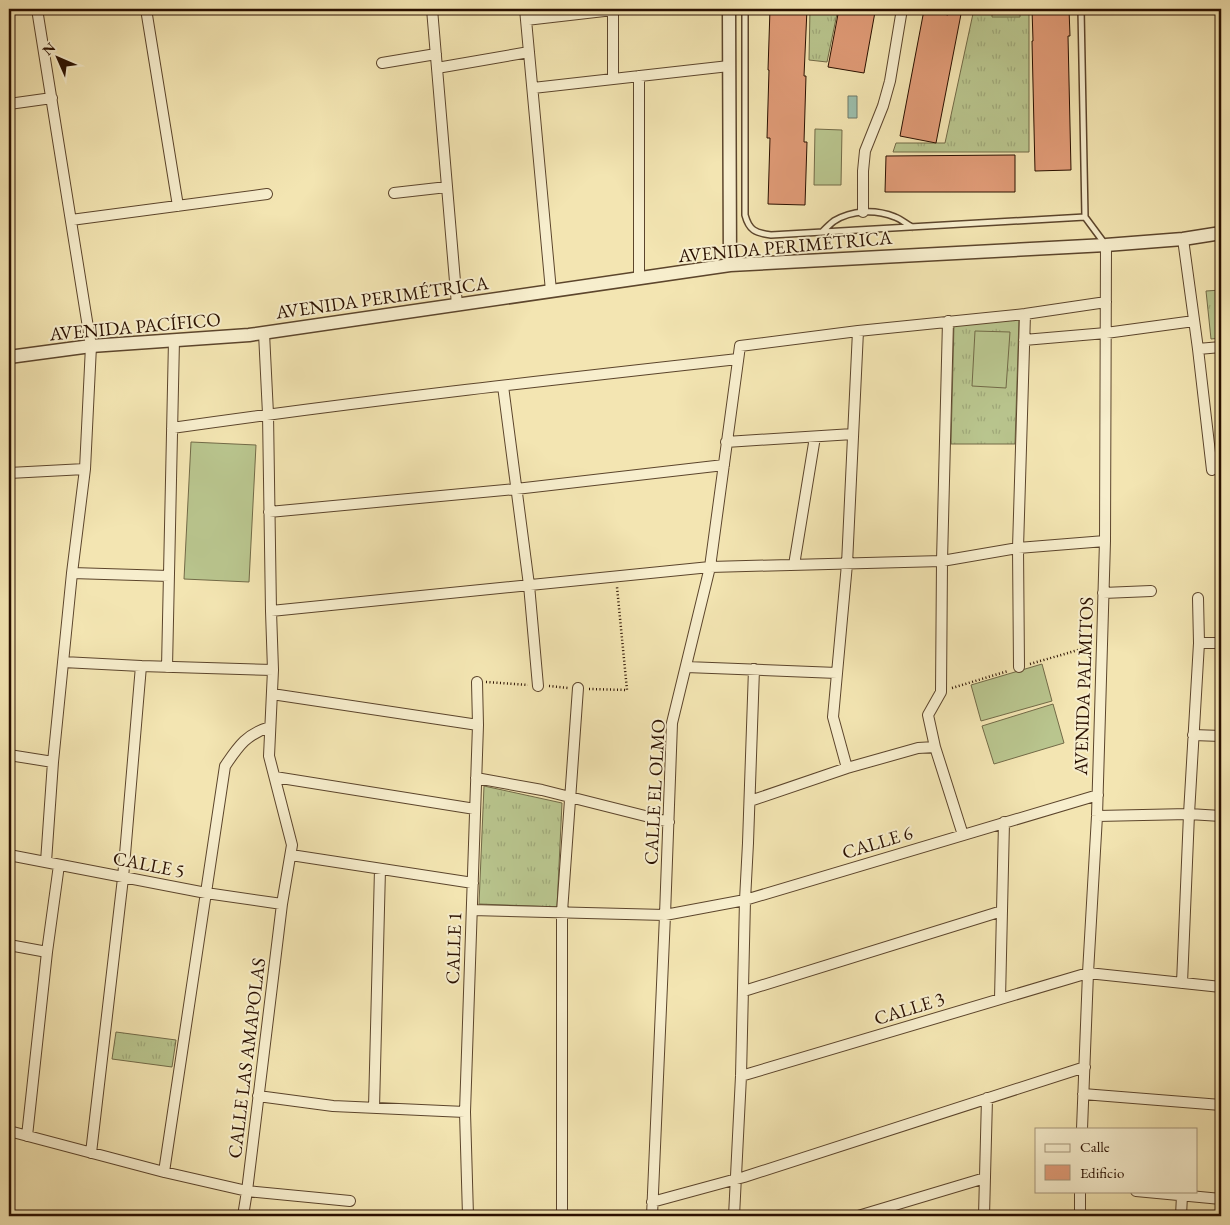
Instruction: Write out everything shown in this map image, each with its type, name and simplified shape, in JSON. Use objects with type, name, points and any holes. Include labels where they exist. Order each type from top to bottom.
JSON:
[{"type":"street","points":[[37,9],[91,346],[85,468],[72,572],[53,762],[46,862]]},
{"type":"street","points":[[146,9],[178,206]]},
{"type":"street","points":[[432,9],[457,305]]},
{"type":"street","points":[[525,9],[551,291]]},
{"type":"street","points":[[729,9],[730,265]]},
{"type":"street","points":[[863,212],[865,151],[883,106],[890,81],[902,9]]},
{"type":"street","points":[[526,20],[613,10],[613,79]]},
{"type":"street","points":[[437,68],[529,52]]},
{"type":"street","points":[[382,63],[436,54]]},
{"type":"street","points":[[533,88],[729,66]]},
{"type":"street","points":[[639,76],[639,279]]},
{"type":"street","points":[[9,104],[52,98]]},
{"type":"street","points":[[394,193],[447,186]]},
{"type":"street","points":[[71,220],[267,194]]},
{"type":"street","name":"AVENIDA PERIMÉTRICA","points":[[264,333],[730,265],[1106,244],[1221,233]]},
{"type":"street","points":[[1183,238],[1212,470]]},
{"type":"street","name":"AVENIDA PALMITOS","points":[[1082,1128],[1098,795],[1105,541],[1106,244]]},
{"type":"street","points":[[847,768],[832,717],[847,564],[858,331],[1025,314],[1106,302]]},
{"type":"street","points":[[1019,668],[1018,548],[1025,314]]},
{"type":"street","points":[[948,321],[940,692],[928,714],[935,747],[963,835]]},
{"type":"street","points":[[1024,340],[1106,334],[1194,321]]},
{"type":"street","name":"CALLE EL OLMO","points":[[652,1216],[672,723],[710,567],[740,346],[858,331]]},
{"type":"street","name":"AVENIDA PACÍFICO","points":[[9,357],[91,346],[264,333]]},
{"type":"street","name":"CALLE LAS AMAPOLAS","points":[[243,1216],[282,904],[292,845],[269,756],[273,670],[268,414],[264,333]]},
{"type":"street","points":[[167,667],[174,340]]},
{"type":"street","points":[[1198,349],[1221,346]]},
{"type":"street","points":[[172,428],[268,414],[738,359]]},
{"type":"street","points":[[503,386],[529,585],[538,686]]},
{"type":"street","points":[[726,442],[853,434]]},
{"type":"street","points":[[794,565],[815,437]]},
{"type":"street","points":[[269,512],[516,489],[724,465]]},
{"type":"street","points":[[9,475],[85,468]]},
{"type":"street","points":[[271,611],[710,567],[942,561],[1018,548],[1105,541]]},
{"type":"street","points":[[72,572],[169,576]]},
{"type":"street","points":[[1103,593],[1151,591]]},
{"type":"street","points":[[1182,983],[1188,814],[1199,643],[1198,598]]},
{"type":"street","points":[[1199,643],[1221,643]]},
{"type":"street","points":[[63,662],[273,670]]},
{"type":"street","points":[[91,1153],[123,878],[141,666]]},
{"type":"street","points":[[686,667],[837,672]]},
{"type":"street","points":[[734,1216],[741,1076],[745,900],[754,669]]},
{"type":"street","name":"CALLE 1","points":[[468,1216],[465,1112],[478,725],[477,682]]},
{"type":"street","points":[[562,1216],[562,912],[578,688]]},
{"type":"street","points":[[272,694],[478,725]]},
{"type":"street","points":[[164,1172],[225,766],[246,739],[254,733],[270,727]]},
{"type":"street","points":[[1193,735],[1221,736]]},
{"type":"street","points":[[750,801],[847,768],[918,748],[935,747]]},
{"type":"street","points":[[9,755],[53,762]]},
{"type":"street","points":[[275,777],[475,809]]},
{"type":"street","points":[[476,778],[542,790],[669,822]]},
{"type":"street","name":"CALLE 6","points":[[472,910],[665,914],[745,900],[1098,795]]},
{"type":"street","points":[[1097,816],[1188,814],[1221,816]]},
{"type":"street","points":[[1000,999],[1004,822]]},
{"type":"street","name":"CALLE 5","points":[[9,855],[206,893],[282,904]]},
{"type":"street","points":[[291,855],[473,883]]},
{"type":"street","points":[[27,1136],[47,952],[59,864]]},
{"type":"street","points":[[374,1108],[380,869]]},
{"type":"street","points":[[744,991],[1002,911]]},
{"type":"street","points":[[9,945],[47,952]]},
{"type":"street","points":[[1088,973],[1221,987]]},
{"type":"street","name":"CALLE 3","points":[[741,1076],[1088,973]]},
{"type":"street","points":[[652,1202],[736,1179],[1085,1067]]},
{"type":"street","points":[[1084,1094],[1221,1105]]},
{"type":"street","points":[[258,1096],[333,1106],[465,1112]]},
{"type":"street","points":[[984,1216],[987,1098]]},
{"type":"street","points":[[9,1131],[164,1172],[247,1190],[350,1201]]},
{"type":"street","points":[[858,1216],[985,1178]]},
{"type":"street","points":[[1080,1192],[1080,1216]]},
{"type":"street","points":[[1148,1192],[1221,1199]]},
{"type":"street","points":[[1181,1216],[1182,1195]]},
{"type":"lane","points":[[744,9],[745,215],[753,230],[760,234],[771,235],[1085,217]]},
{"type":"lane","points":[[1081,9],[1085,217],[1106,244]]},
{"type":"lane","points":[[821,232],[846,215],[863,212],[881,213],[896,217],[912,227]]},
{"type":"path","points":[[477,682],[627,690],[616,576]]},
{"type":"green space","points":[[810,9],[838,9],[827,62],[809,60]]},
{"type":"green space","points":[[974,9],[1029,9],[1029,152],[893,152],[896,143],[945,143]]},
{"type":"green space","points":[[992,9],[1020,9],[1020,17],[992,17]]},
{"type":"green space","points":[[815,129],[842,130],[841,185],[814,185]]},
{"type":"green space","points":[[1221,290],[1221,338],[1211,339],[1206,291]]},
{"type":"green space","points":[[1019,318],[1015,444],[951,444],[954,324]]},
{"type":"green space","points":[[975,331],[1010,332],[1006,388],[972,386]]},
{"type":"green space","points":[[191,442],[256,445],[249,582],[184,579]]},
{"type":"green space","points":[[1042,664],[1052,701],[981,721],[971,685]]},
{"type":"green space","points":[[1053,704],[1064,743],[994,764],[982,726]]},
{"type":"green space","points":[[484,786],[562,803],[557,907],[479,904]]},
{"type":"green space","points":[[116,1032],[176,1040],[172,1067],[112,1059]]},
{"type":"shaded area","points":[[848,96],[857,96],[857,118],[848,118]]},
{"type":"building","points":[[770,9],[807,9],[804,76],[806,76],[804,142],[807,142],[805,205],[768,204],[770,138],[767,138]]},
{"type":"building","points":[[839,9],[860,9],[875,12],[864,73],[828,67]]},
{"type":"building","points":[[949,9],[962,9],[936,143],[900,136],[924,10],[948,15]]},
{"type":"building","points":[[1032,9],[1069,9],[1071,170],[1035,171]]},
{"type":"building","points":[[1015,155],[1015,192],[885,192],[886,156]]}]
